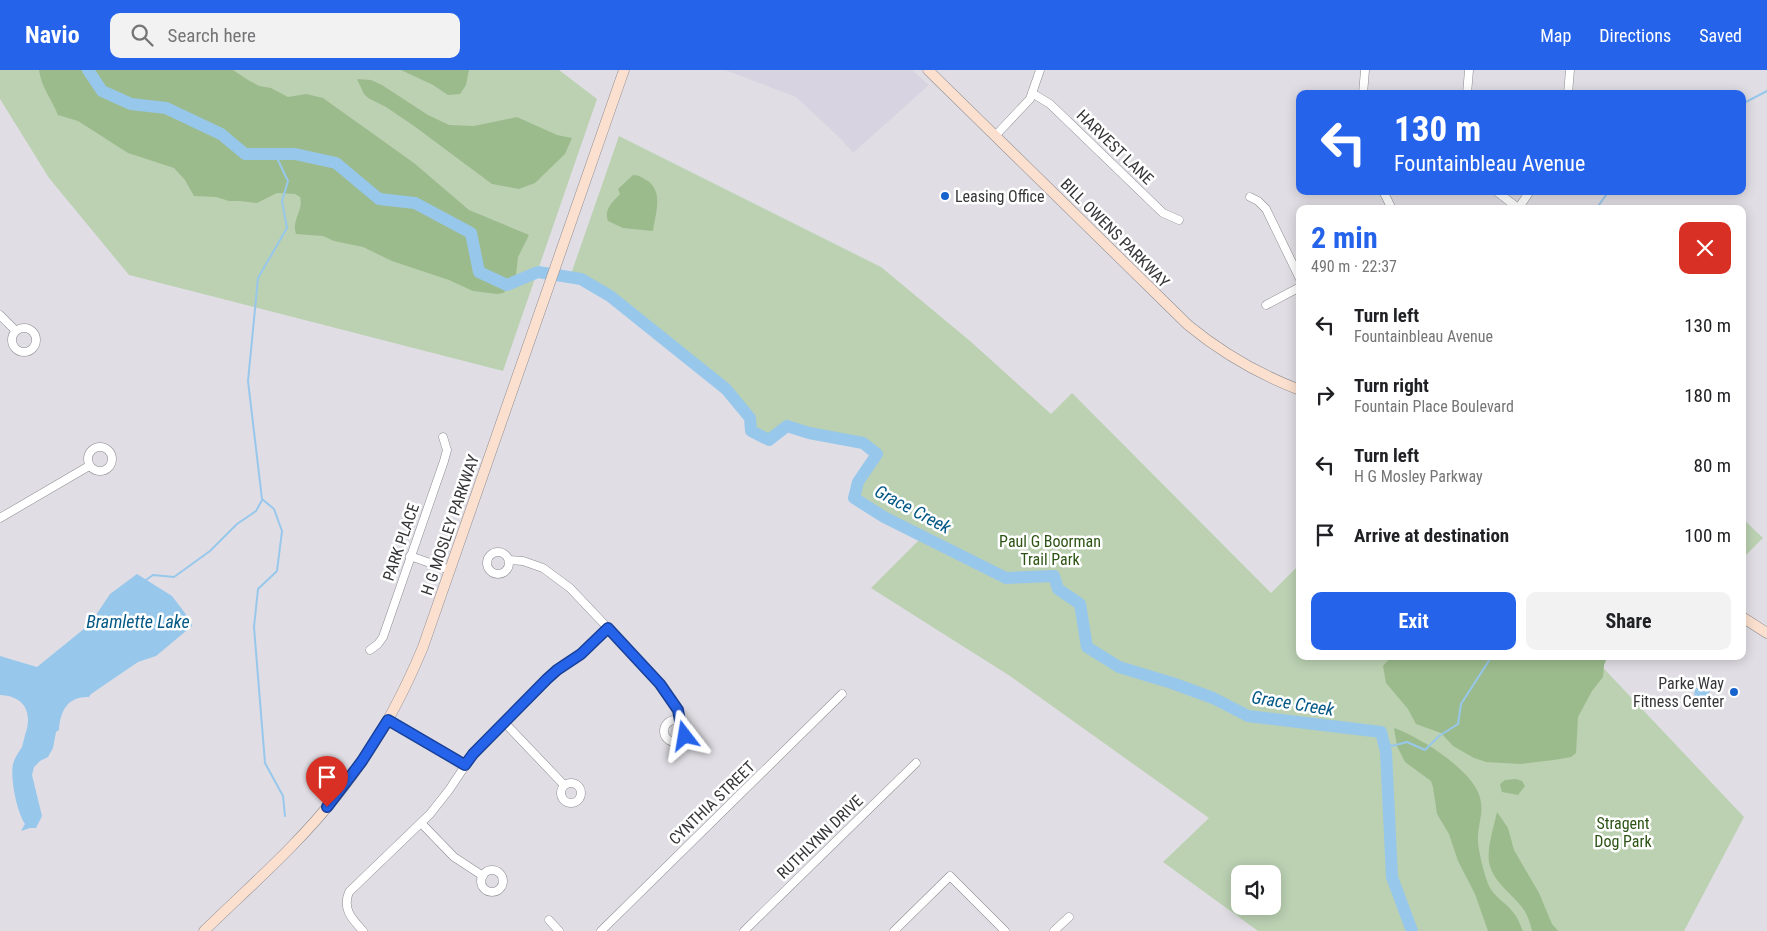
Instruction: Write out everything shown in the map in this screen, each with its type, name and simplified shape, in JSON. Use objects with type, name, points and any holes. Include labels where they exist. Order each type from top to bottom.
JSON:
[{"type":"main road","name":"H G MOSLEY PARKWAY","points":[[204,931],[293,844],[327,807],[362,761],[388,720],[411,676],[423,647],[624,70]]},
{"type":"main road","name":"BILL OWENS PARKWAY","points":[[928,70],[1174,312],[1202,337],[1248,368],[1296,388]]},
{"type":"main road","points":[[1746,620],[1767,633]]},
{"type":"street","points":[[995,136],[1026,104],[1040,70]]},
{"type":"street","points":[[1363,90],[1365,70]]},
{"type":"street","points":[[1466,90],[1469,70]]},
{"type":"street","points":[[1568,90],[1570,70]]},
{"type":"street","name":"HARVEST LANE","points":[[1032,92],[1050,104],[1163,213],[1179,220]]},
{"type":"street","points":[[1501,195],[1514,205]]},
{"type":"street","points":[[1250,197],[1266,209],[1296,271]]},
{"type":"street","points":[[1266,304],[1296,289]]},
{"type":"street","points":[[0,315],[16,331]]},
{"type":"street","name":"PARK PLACE","points":[[370,650],[378,644],[382,637],[445,457],[446,447],[443,437]]},
{"type":"street","points":[[0,518],[89,466]]},
{"type":"street","points":[[410,556],[450,570]]},
{"type":"street","points":[[509,560],[523,561],[543,568],[570,588],[664,688],[678,710],[680,721]]},
{"type":"street","points":[[363,931],[348,912],[347,900],[350,892],[421,823],[440,802],[473,754],[504,722],[554,673],[581,654],[608,628]]},
{"type":"street","name":"CYNTHIA STREET","points":[[601,931],[842,694]]},
{"type":"street","points":[[388,720],[465,765]]},
{"type":"street","points":[[504,722],[564,785]]},
{"type":"street","name":"RUTHLYNN DRIVE","points":[[744,931],[916,763]]},
{"type":"street","points":[[421,823],[454,857],[483,876]]},
{"type":"street","points":[[894,931],[950,876],[1006,931]]},
{"type":"street","points":[[1054,931],[1068,917]]},
{"type":"street","points":[[549,920],[559,931]]},
{"type":"shaded area","points":[[725,70],[912,70],[929,85],[853,153],[841,139],[796,97]]},
{"type":"green space","points":[[0,70],[559,70],[597,99],[503,371],[129,275],[49,178],[0,99]]},
{"type":"green space","points":[[39,70],[233,70],[259,86],[271,88],[288,97],[306,94],[323,98],[414,163],[469,210],[529,235],[518,257],[516,275],[512,286],[503,293],[497,294],[473,291],[449,280],[392,261],[363,247],[334,241],[323,236],[296,234],[295,224],[301,202],[300,197],[295,194],[277,193],[257,203],[194,196],[185,180],[174,168],[128,153],[78,121],[58,115],[44,88]]},
{"type":"green space","points":[[401,70],[469,70],[466,85],[460,94],[448,95],[433,85]]},
{"type":"green space","points":[[357,79],[371,80],[382,85],[428,115],[449,125],[474,126],[517,117],[557,135],[572,138],[565,154],[535,183],[519,189],[492,184],[414,126],[386,107],[368,98]]},
{"type":"green space","name":"Paul G Boorman Trail Park","points":[[619,136],[881,267],[970,341],[1051,414],[1072,393],[1271,593],[1296,568],[1296,660],[1596,660],[1744,817],[1684,931],[1258,931],[1236,915],[1281,915],[1281,865],[1231,865],[1231,911],[1163,862],[1209,818],[1010,676],[871,588],[923,536],[884,517],[854,498],[858,482],[877,454],[863,443],[809,433],[787,426],[769,440],[751,431],[750,418],[726,389],[610,296],[581,279],[570,277]]},
{"type":"green space","points":[[633,175],[648,181],[656,192],[657,204],[653,231],[623,228],[608,221],[608,210],[620,194],[618,189]]},
{"type":"green space","points":[[1746,522],[1763,538],[1746,555]]},
{"type":"green space","points":[[1388,660],[1606,660],[1603,677],[1592,691],[1578,717],[1576,753],[1571,757],[1520,764],[1486,762],[1474,758],[1453,746],[1441,733],[1416,724],[1408,709],[1386,683],[1383,666]]},
{"type":"green space","points":[[1394,728],[1418,739],[1446,758],[1459,768],[1478,792],[1481,803],[1481,817],[1478,845],[1489,886],[1514,913],[1523,931],[1488,931],[1475,894],[1458,861],[1449,834],[1437,814],[1431,781],[1405,762],[1397,746]]},
{"type":"green space","points":[[1516,779],[1522,781],[1525,786],[1518,795],[1502,792],[1500,784],[1505,780]]},
{"type":"green space","points":[[1497,812],[1508,828],[1514,850],[1539,893],[1552,924],[1558,931],[1532,931],[1523,909],[1494,875],[1489,862],[1489,856]]},
{"type":"water","name":"Bramlette Lake","points":[[137,574],[172,596],[191,621],[192,626],[156,656],[138,662],[89,697],[75,699],[66,706],[61,717],[59,730],[56,732],[53,748],[48,757],[34,767],[32,775],[42,816],[36,828],[21,831],[25,824],[17,804],[12,770],[15,759],[22,747],[28,720],[25,707],[21,702],[9,696],[0,695],[0,656],[37,667],[90,624],[110,594]]},
{"type":"water","points":[[1701,681],[1710,682],[1709,698],[1694,697],[1695,688],[1700,688]]},
{"type":"waterway","name":"Grace Creek","points":[[88,70],[102,91],[131,104],[166,108],[221,134],[245,154],[295,154],[336,163],[379,199],[415,203],[471,233],[479,272],[507,285],[538,272],[581,279],[610,296],[726,389],[750,418],[751,431],[769,440],[787,426],[809,433],[863,443],[877,454],[858,482],[854,498],[884,517],[1006,578],[1054,576],[1058,589],[1080,604],[1087,647],[1119,667],[1213,698],[1248,716],[1381,732],[1386,752],[1392,877],[1412,931]]},
{"type":"waterway","points":[[1746,102],[1767,91]]},
{"type":"waterway","points":[[275,154],[288,181],[282,201],[287,228],[258,278],[248,381],[262,499],[274,509],[282,531],[277,571],[258,589],[254,627],[265,763],[283,796],[285,816]]},
{"type":"waterway","points":[[1599,205],[1606,195]]},
{"type":"waterway","points":[[146,580],[153,575],[174,577],[210,551],[237,524],[256,511],[262,500]]},
{"type":"waterway","points":[[1383,740],[1392,746],[1407,742],[1425,750],[1439,736],[1458,724],[1461,704],[1489,660]]},
{"type":"place","name":"Leasing Office","points":[[945,196]]},
{"type":"place","name":"Parke Way Fitness Center","points":[[1734,692]]},
{"type":"route","points":[[327,807],[372,748],[388,720],[465,765],[473,754],[547,679],[581,654],[608,628],[653,675],[668,694],[678,710],[680,721],[685,726],[685,736]]},
{"type":"park label","name":"Stragent Dog Park","points":[[1623,832]]}]
